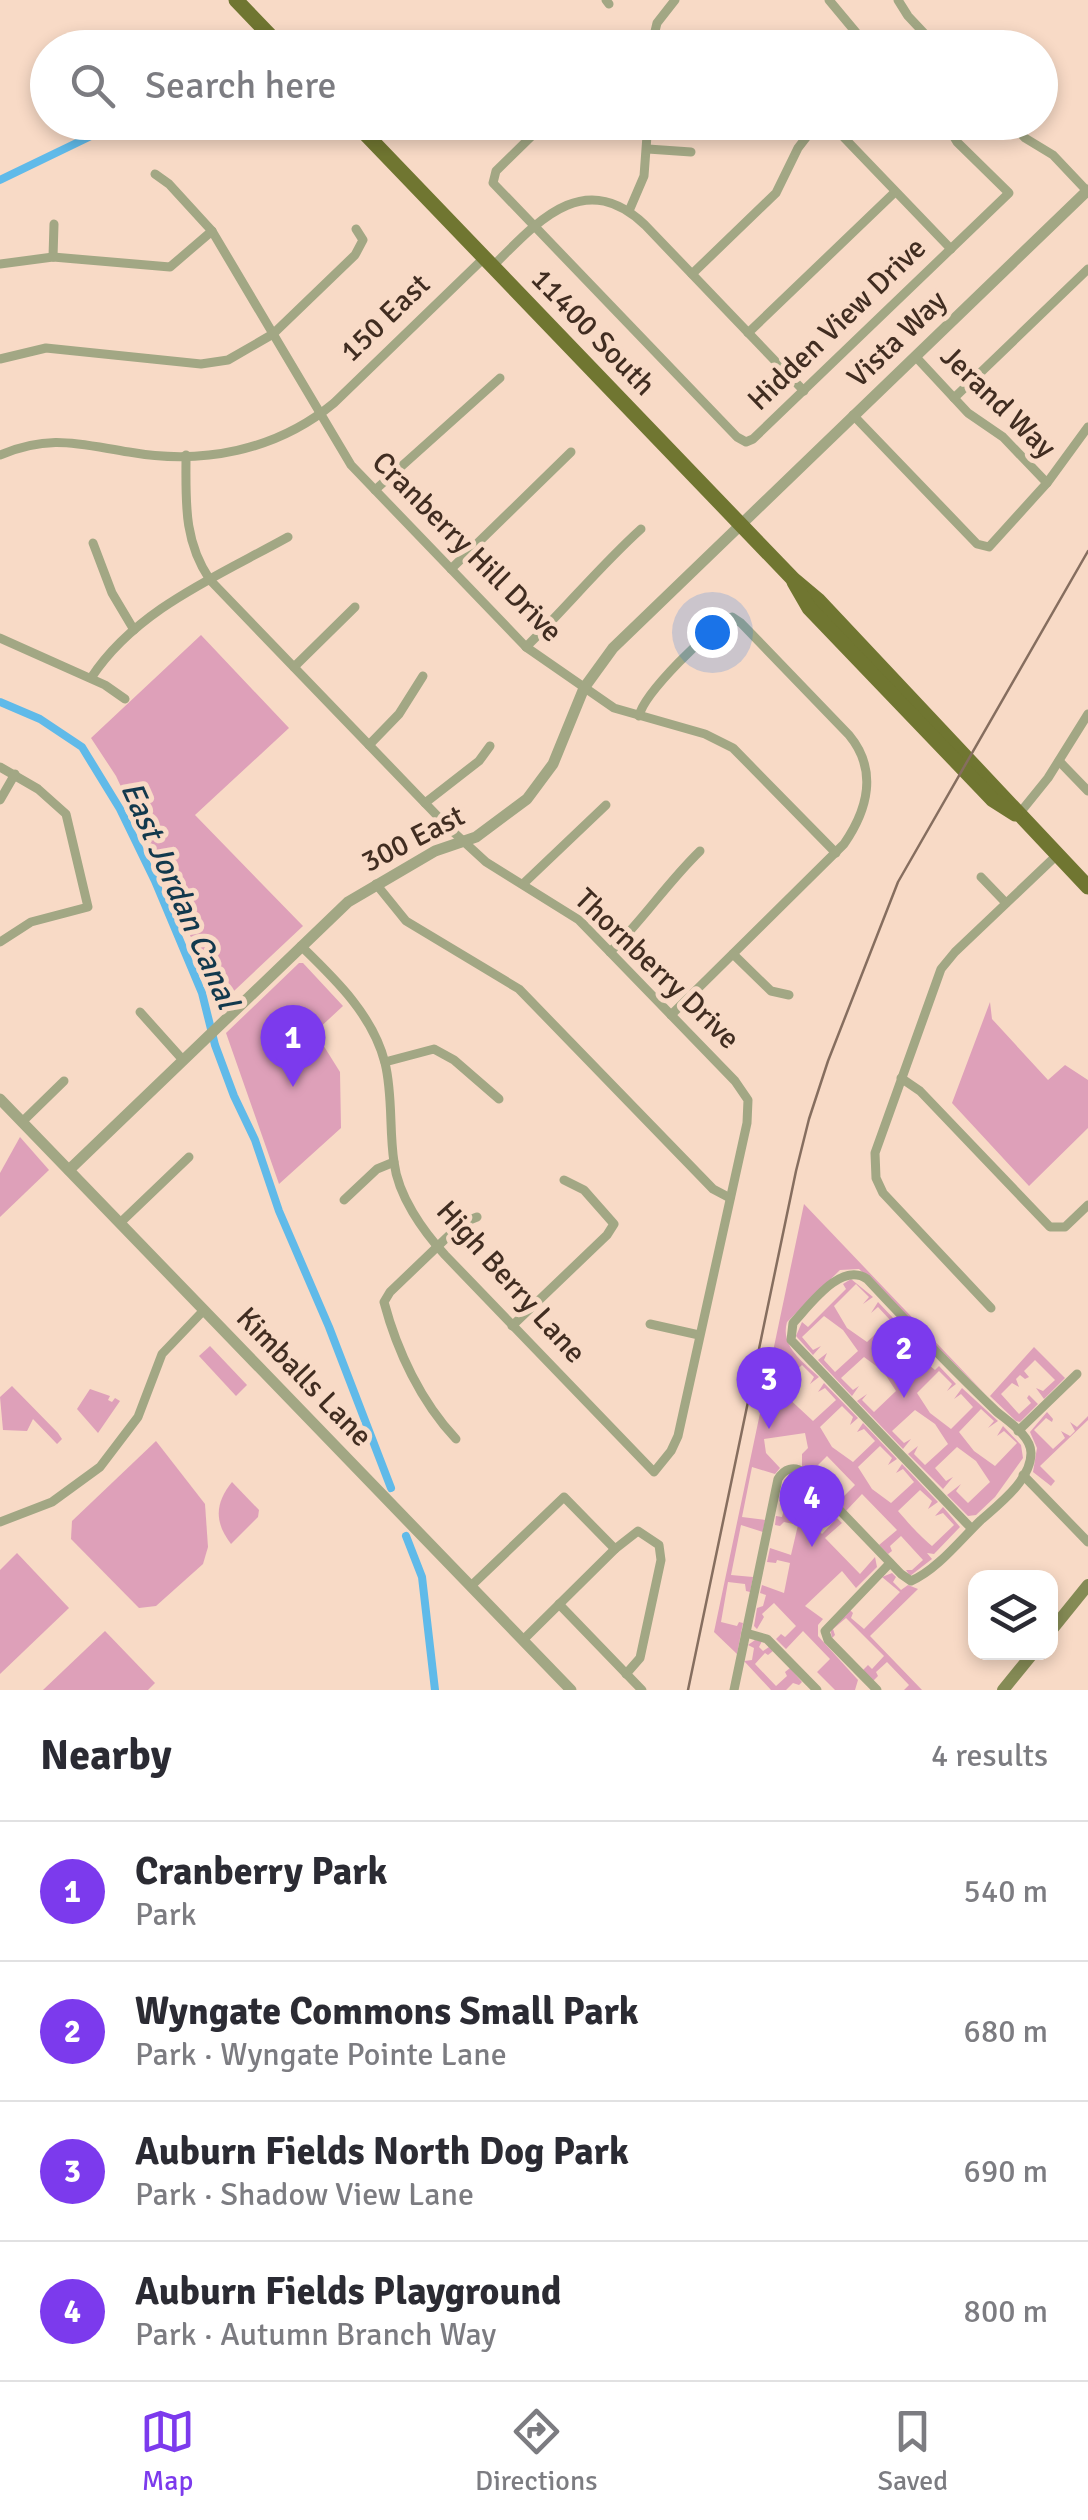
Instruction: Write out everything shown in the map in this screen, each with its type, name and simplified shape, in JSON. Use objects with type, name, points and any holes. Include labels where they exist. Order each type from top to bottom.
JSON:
[{"type":"main road","points":[[236,0],[265,30]]},
{"type":"main road","name":"11400 South","points":[[371,140],[792,578],[831,613],[1088,887]]},
{"type":"main road","points":[[1058,1622],[1088,1585]]},
{"type":"main road","points":[[1003,1690],[1027,1660]]},
{"type":"street","points":[[655,30],[674,0]]},
{"type":"street","points":[[829,0],[854,30]]},
{"type":"street","points":[[898,0],[921,30]]},
{"type":"street","name":"Hidden View Drive","points":[[528,140],[492,179],[746,442],[1008,193],[956,140]]},
{"type":"street","points":[[648,140],[641,190],[629,212],[804,391]]},
{"type":"street","points":[[692,274],[776,193],[804,140]]},
{"type":"street","points":[[845,140],[952,249]]},
{"type":"street","points":[[1029,140],[1053,156],[1088,190]]},
{"type":"street","points":[[648,149],[691,152]]},
{"type":"street","name":"Cranberry Hill Drive","points":[[154,174],[169,184],[212,231],[348,461],[526,646],[614,708],[705,734],[732,748],[836,853]]},
{"type":"street","name":"Vista Way","points":[[740,524],[1088,190]]},
{"type":"street","points":[[748,333],[896,192]]},
{"type":"street","name":"150 East","points":[[0,455],[26,445],[60,440],[133,453],[220,454],[286,436],[320,414],[488,262],[555,210],[574,202],[606,202],[629,212]]},
{"type":"street","points":[[53,257],[54,224]]},
{"type":"street","points":[[0,359],[46,348],[210,364],[237,357],[273,334],[356,255],[362,240],[356,229]]},
{"type":"street","points":[[0,264],[53,257],[170,268],[212,231]]},
{"type":"street","points":[[954,398],[1088,269]]},
{"type":"street","name":"Jerand Way","points":[[915,356],[968,413],[1002,438],[1048,483]]},
{"type":"street","points":[[375,490],[500,378]]},
{"type":"street","points":[[853,416],[977,544],[992,546],[1011,520],[1048,483],[1088,427]]},
{"type":"street","points":[[451,568],[571,452]]},
{"type":"street","name":"Thornberry Drive","points":[[186,455],[187,526],[194,553],[210,580],[463,841],[486,862],[573,915],[748,1100],[748,1123],[678,1436],[672,1451],[654,1472]]},
{"type":"street","name":"300 East","points":[[68,1170],[348,902],[435,851],[476,836],[512,813],[543,778],[562,744],[584,688],[613,648],[740,524]]},
{"type":"street","points":[[526,646],[563,612],[612,554],[641,529]]},
{"type":"street","points":[[91,678],[154,612],[288,537]]},
{"type":"street","points":[[93,543],[112,593],[134,630]]},
{"type":"street","points":[[294,667],[355,606]]},
{"type":"street","points":[[639,716],[654,688],[732,618],[849,735],[863,757],[868,776],[866,801],[851,834],[836,853],[671,1015]]},
{"type":"street","points":[[0,638],[91,678],[125,699]]},
{"type":"street","points":[[369,745],[399,714],[422,676]]},
{"type":"street","points":[[1019,815],[1088,714]]},
{"type":"street","points":[[425,803],[479,762],[490,746]]},
{"type":"street","points":[[1059,761],[1088,791]]},
{"type":"street","points":[[0,767],[38,788],[66,814],[88,907],[32,922],[0,942]]},
{"type":"street","points":[[0,800],[15,774]]},
{"type":"street","points":[[523,884],[606,804]]},
{"type":"street","points":[[610,952],[700,851]]},
{"type":"street","points":[[991,1308],[888,1200],[876,1178],[875,1153],[941,969],[1057,855]]},
{"type":"street","points":[[981,876],[1006,903]]},
{"type":"street","points":[[376,884],[406,921],[519,989],[712,1189],[730,1198]]},
{"type":"street","name":"High Berry Lane","points":[[300,946],[354,1002],[371,1028],[385,1062],[396,1178],[437,1246],[654,1472]]},
{"type":"street","points":[[733,954],[764,986],[788,995]]},
{"type":"street","points":[[140,1012],[183,1060]]},
{"type":"street","points":[[385,1062],[434,1049],[454,1060],[499,1100]]},
{"type":"street","points":[[901,1078],[920,1090],[1050,1227],[1065,1227],[1088,1205]]},
{"type":"street","points":[[22,1122],[64,1081]]},
{"type":"street","name":"Kimballs Lane","points":[[0,1099],[571,1690]]},
{"type":"street","points":[[120,1223],[189,1157]]},
{"type":"street","points":[[344,1200],[377,1169],[394,1162]]},
{"type":"street","points":[[512,1326],[614,1224],[584,1190],[564,1180]]},
{"type":"street","points":[[456,1439],[422,1396],[384,1302],[462,1222],[477,1217]]},
{"type":"street","points":[[734,1690],[778,1480],[790,1469],[804,1473],[906,1579],[917,1579],[972,1529],[1006,1496],[1023,1475],[1031,1452],[1018,1431],[866,1279],[853,1272],[840,1277],[793,1323],[792,1340],[972,1529]]},
{"type":"street","points":[[0,1522],[52,1502],[100,1467],[138,1417],[162,1354],[204,1310]]},
{"type":"street","points":[[650,1324],[699,1334]]},
{"type":"street","points":[[1018,1431],[1077,1374]]},
{"type":"street","points":[[1023,1475],[1088,1542]]},
{"type":"street","points":[[471,1586],[564,1497],[615,1549]]},
{"type":"street","points":[[522,1640],[638,1531],[660,1545],[661,1560],[640,1658],[626,1674]]},
{"type":"street","points":[[870,1688],[828,1640],[824,1630],[890,1563]]},
{"type":"street","points":[[559,1604],[642,1690]]},
{"type":"street","points":[[746,1633],[767,1639],[817,1690]]},
{"type":"shaded area","points":[[201,635],[289,728],[195,815],[303,926],[218,1006],[209,976],[116,776],[91,738]]},
{"type":"shaded area","points":[[299,963],[343,1006],[315,1032],[340,1072],[341,1128],[279,1184],[226,1033]]},
{"type":"shaded area","points":[[990,1002],[992,1019],[1048,1080],[1065,1065],[1088,1080],[1088,1128],[1029,1186],[952,1103]]},
{"type":"shaded area","points":[[20,1137],[49,1170],[0,1217],[0,1173]]},
{"type":"shaded area","points":[[804,1204],[987,1396],[859,1269],[840,1270],[787,1322],[790,1346],[819,1377],[810,1384],[814,1377],[802,1365],[780,1386],[785,1395],[813,1421],[836,1400],[825,1388],[818,1392],[824,1383],[858,1418],[850,1425],[853,1417],[842,1406],[820,1427],[832,1447],[853,1462],[875,1441],[864,1429],[857,1432],[863,1423],[897,1459],[888,1465],[892,1458],[880,1446],[858,1467],[872,1489],[891,1503],[914,1482],[903,1469],[896,1473],[902,1464],[938,1502],[928,1509],[932,1501],[920,1490],[898,1511],[932,1546],[954,1525],[943,1513],[935,1516],[943,1507],[960,1527],[934,1554],[927,1553],[932,1559],[910,1576],[906,1570],[912,1570],[923,1560],[901,1536],[890,1546],[892,1551],[888,1554],[879,1545],[897,1530],[862,1494],[846,1511],[834,1499],[844,1496],[855,1485],[827,1456],[812,1476],[802,1467],[802,1454],[808,1448],[805,1433],[764,1439],[766,1453],[780,1468],[775,1474],[752,1467],[742,1517],[765,1520],[763,1532],[741,1525],[731,1575],[753,1577],[750,1592],[745,1584],[728,1582],[721,1622],[737,1626],[743,1623],[737,1654],[714,1632]]},
{"type":"shaded area","points":[[851,1279],[873,1297],[863,1304],[869,1297],[856,1284],[834,1306],[847,1328],[867,1342],[890,1320],[878,1307],[871,1313],[878,1302],[912,1338],[901,1344],[907,1338],[895,1325],[872,1347],[886,1367],[906,1383],[929,1361],[917,1349],[911,1354],[917,1343],[933,1360],[929,1365],[935,1370],[939,1366],[956,1384],[947,1391],[952,1384],[939,1371],[917,1393],[930,1413],[951,1429],[973,1407],[961,1394],[954,1399],[962,1388],[998,1421],[988,1428],[994,1421],[981,1409],[959,1432],[974,1451],[995,1466],[1017,1443],[1004,1431],[997,1436],[1003,1426],[1021,1445],[1023,1458],[995,1497],[976,1515],[968,1516],[947,1495],[961,1484],[956,1491],[968,1503],[990,1482],[976,1461],[957,1447],[935,1468],[946,1481],[953,1477],[943,1489],[908,1454],[918,1446],[914,1454],[925,1465],[948,1444],[935,1424],[915,1410],[892,1431],[904,1443],[911,1439],[903,1449],[857,1401],[867,1394],[862,1400],[874,1412],[896,1391],[883,1371],[864,1357],[841,1378],[853,1390],[859,1386],[852,1396],[818,1360],[827,1353],[824,1360],[835,1372],[858,1351],[843,1330],[824,1316],[802,1337],[813,1350],[821,1346],[813,1355],[796,1336],[802,1322],[808,1327]]},
{"type":"shaded area","points":[[210,1346],[247,1385],[236,1396],[199,1356]]},
{"type":"shaded area","points":[[1034,1347],[1065,1378],[1044,1399],[1036,1388],[1043,1391],[1055,1380],[1035,1360],[1024,1371],[1029,1377],[1020,1375],[1016,1379],[1019,1387],[1012,1383],[1001,1394],[1019,1414],[1031,1403],[1029,1395],[1038,1404],[1020,1422],[990,1396]]},
{"type":"shaded area","points":[[12,1386],[58,1433],[62,1439],[57,1444],[33,1419],[27,1431],[3,1430],[0,1397]]},
{"type":"shaded area","points":[[90,1389],[110,1396],[108,1400],[112,1402],[115,1398],[120,1401],[98,1433],[77,1409]]},
{"type":"shaded area","points":[[1047,1412],[1052,1422],[1046,1418],[1034,1430],[1053,1449],[1065,1438],[1061,1431],[1070,1436],[1075,1431],[1070,1422],[1077,1427],[1088,1416],[1088,1420],[1040,1466],[1055,1481],[1051,1486],[1033,1472],[1037,1448],[1030,1432]]},
{"type":"shaded area","points":[[156,1441],[205,1504],[208,1547],[203,1564],[156,1606],[139,1608],[71,1539],[72,1521]]},
{"type":"shaded area","points":[[797,1476],[804,1484],[787,1498],[822,1534],[837,1518],[842,1523],[825,1538],[860,1574],[875,1557],[877,1567],[856,1588],[842,1571],[805,1606],[823,1619],[818,1625],[818,1636],[858,1680],[855,1690],[835,1690],[817,1672],[830,1659],[803,1631],[786,1649],[776,1639],[781,1634],[785,1637],[796,1626],[774,1603],[762,1614],[757,1629],[754,1626],[757,1608],[763,1606],[766,1595],[760,1593],[762,1585],[784,1593],[790,1563],[767,1562],[770,1548],[791,1555],[798,1525],[775,1525],[776,1516],[782,1517],[785,1506],[779,1501],[784,1480]]},
{"type":"shaded area","points":[[232,1482],[259,1510],[258,1517],[231,1544],[219,1513],[222,1497]]},
{"type":"shaded area","points":[[17,1553],[69,1608],[0,1674],[0,1570]]},
{"type":"shaded area","points":[[892,1573],[896,1577],[893,1582],[901,1590],[908,1585],[918,1589],[870,1636],[922,1690],[904,1690],[909,1685],[887,1662],[873,1681],[862,1671],[868,1665],[872,1669],[884,1656],[846,1618],[833,1629],[832,1638],[830,1627],[849,1609],[853,1613],[851,1618],[864,1629],[900,1592],[882,1577]]},
{"type":"shaded area","points":[[105,1631],[155,1683],[148,1690],[43,1690]]},
{"type":"shaded area","points":[[762,1641],[759,1647],[763,1651],[769,1647],[773,1651],[765,1653],[755,1664],[776,1686],[790,1668],[802,1682],[793,1683],[786,1690],[771,1690],[744,1661],[752,1660],[754,1648],[748,1645]]},
{"type":"waterway","name":"East Jordan Canal","points":[[0,180],[83,140]]},
{"type":"waterway","name":"East Jordan Canal","points":[[0,702],[40,719],[82,747],[120,809],[202,993],[215,1045],[234,1096],[255,1140],[279,1211],[391,1488]]},
{"type":"waterway","name":"East Jordan Canal","points":[[406,1536],[422,1577],[435,1690]]},
{"type":"tram line","points":[[688,1690],[796,1171],[828,1061],[898,882],[1088,551]]},
{"type":"place","name":"Cranberry Park","points":[[293,1087]]},
{"type":"place","name":"Wyngate Commons Small Park","points":[[904,1398]]},
{"type":"place","name":"Auburn Fields North Dog Park","points":[[769,1429]]},
{"type":"place","name":"Auburn Fields Playground","points":[[812,1547]]}]
